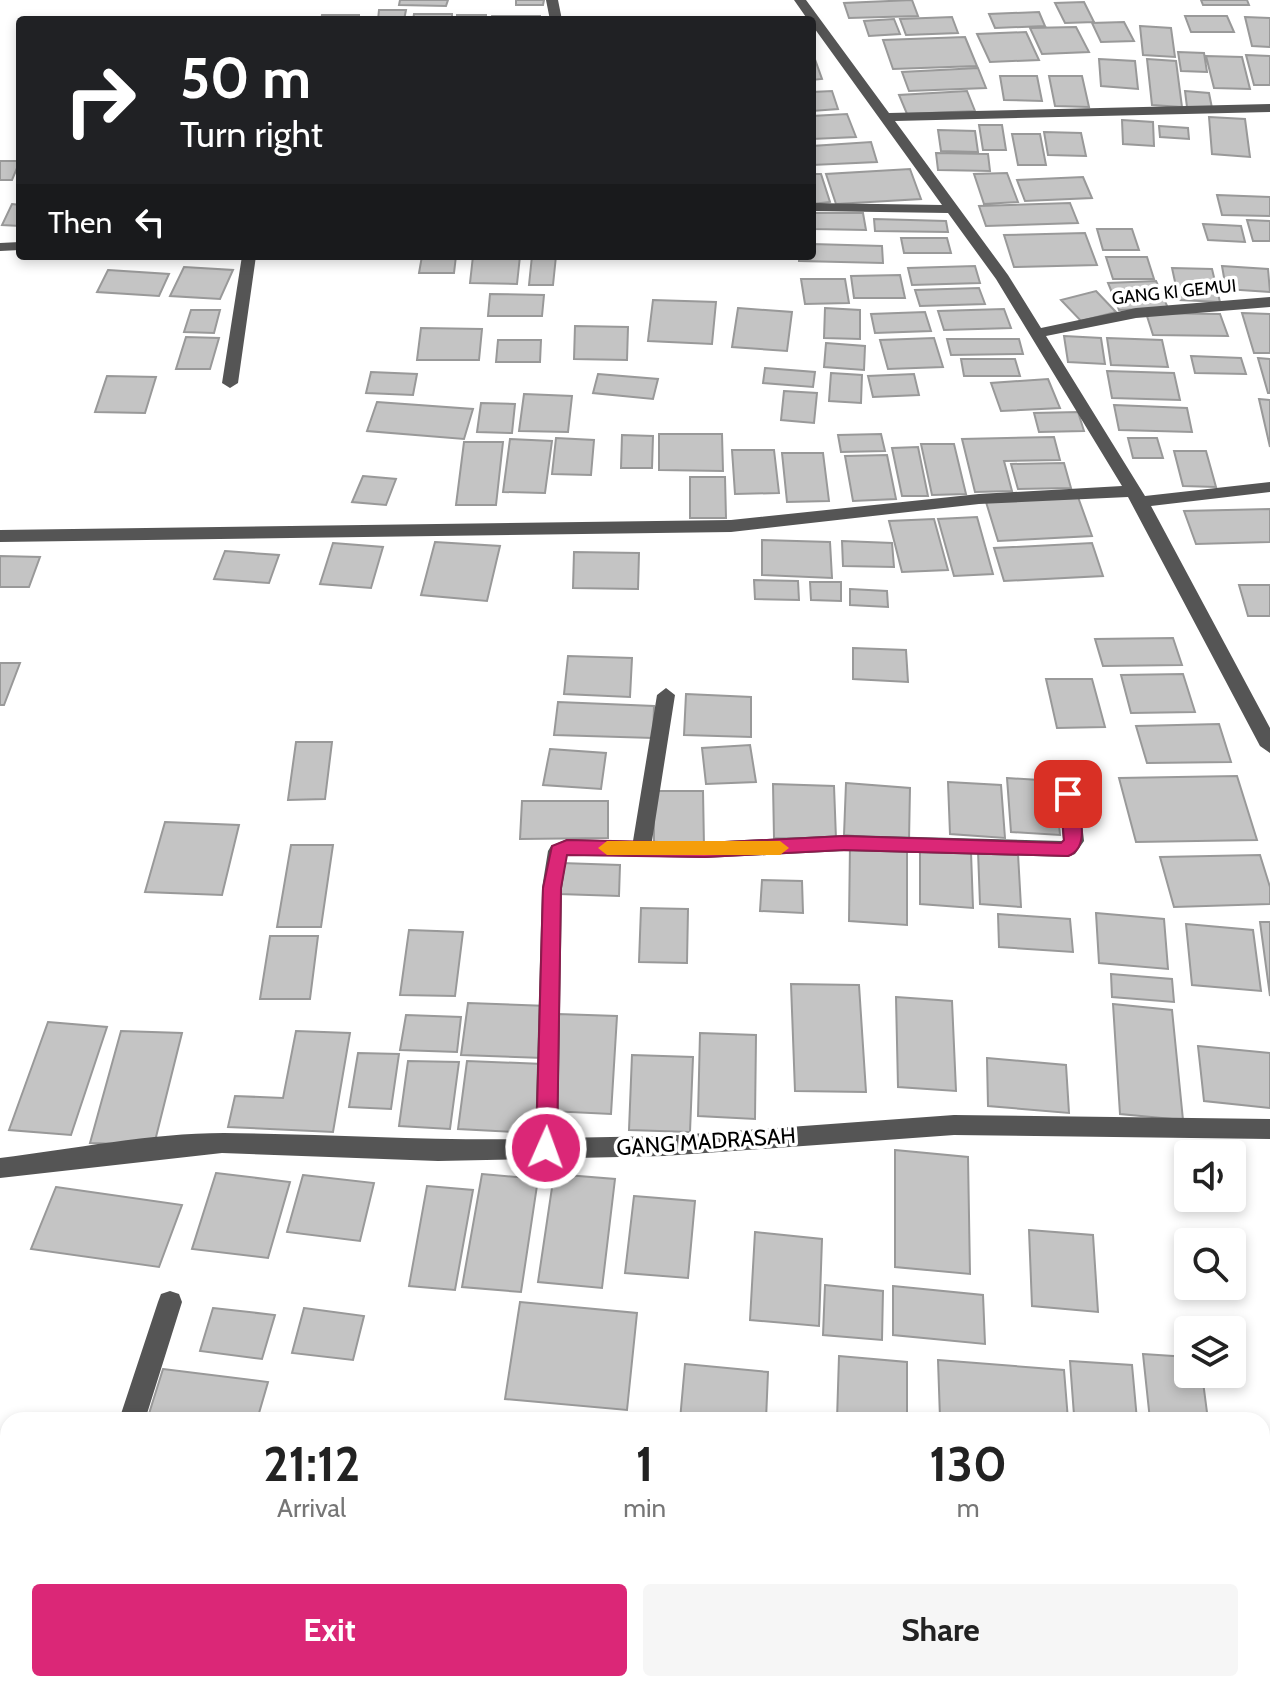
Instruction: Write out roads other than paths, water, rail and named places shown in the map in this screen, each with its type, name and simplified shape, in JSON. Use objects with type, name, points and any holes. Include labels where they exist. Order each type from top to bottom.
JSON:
[{"type":"street","points":[[816,22],[1003,278],[1136,496],[1270,746]]},
{"type":"street","points":[[886,117],[1270,108]]},
{"type":"street","points":[[816,207],[952,209]]},
{"type":"street","points":[[230,383],[248,260]]},
{"type":"street","name":"GANG KI GEMUI","points":[[1035,334],[1136,313],[1270,302]]},
{"type":"street","points":[[0,536],[731,526],[979,499],[1136,496],[1270,487]]},
{"type":"street","points":[[641,850],[666,695]]},
{"type":"street","points":[[546,1148],[555,855],[567,847],[641,850],[773,848],[844,843],[1068,849],[1074,841],[1066,770]]},
{"type":"street","name":"GANG MADRASAH","points":[[0,1168],[222,1143],[406,1151],[664,1146],[954,1125],[1270,1129]]},
{"type":"street","points":[[135,1412],[170,1302]]}]
